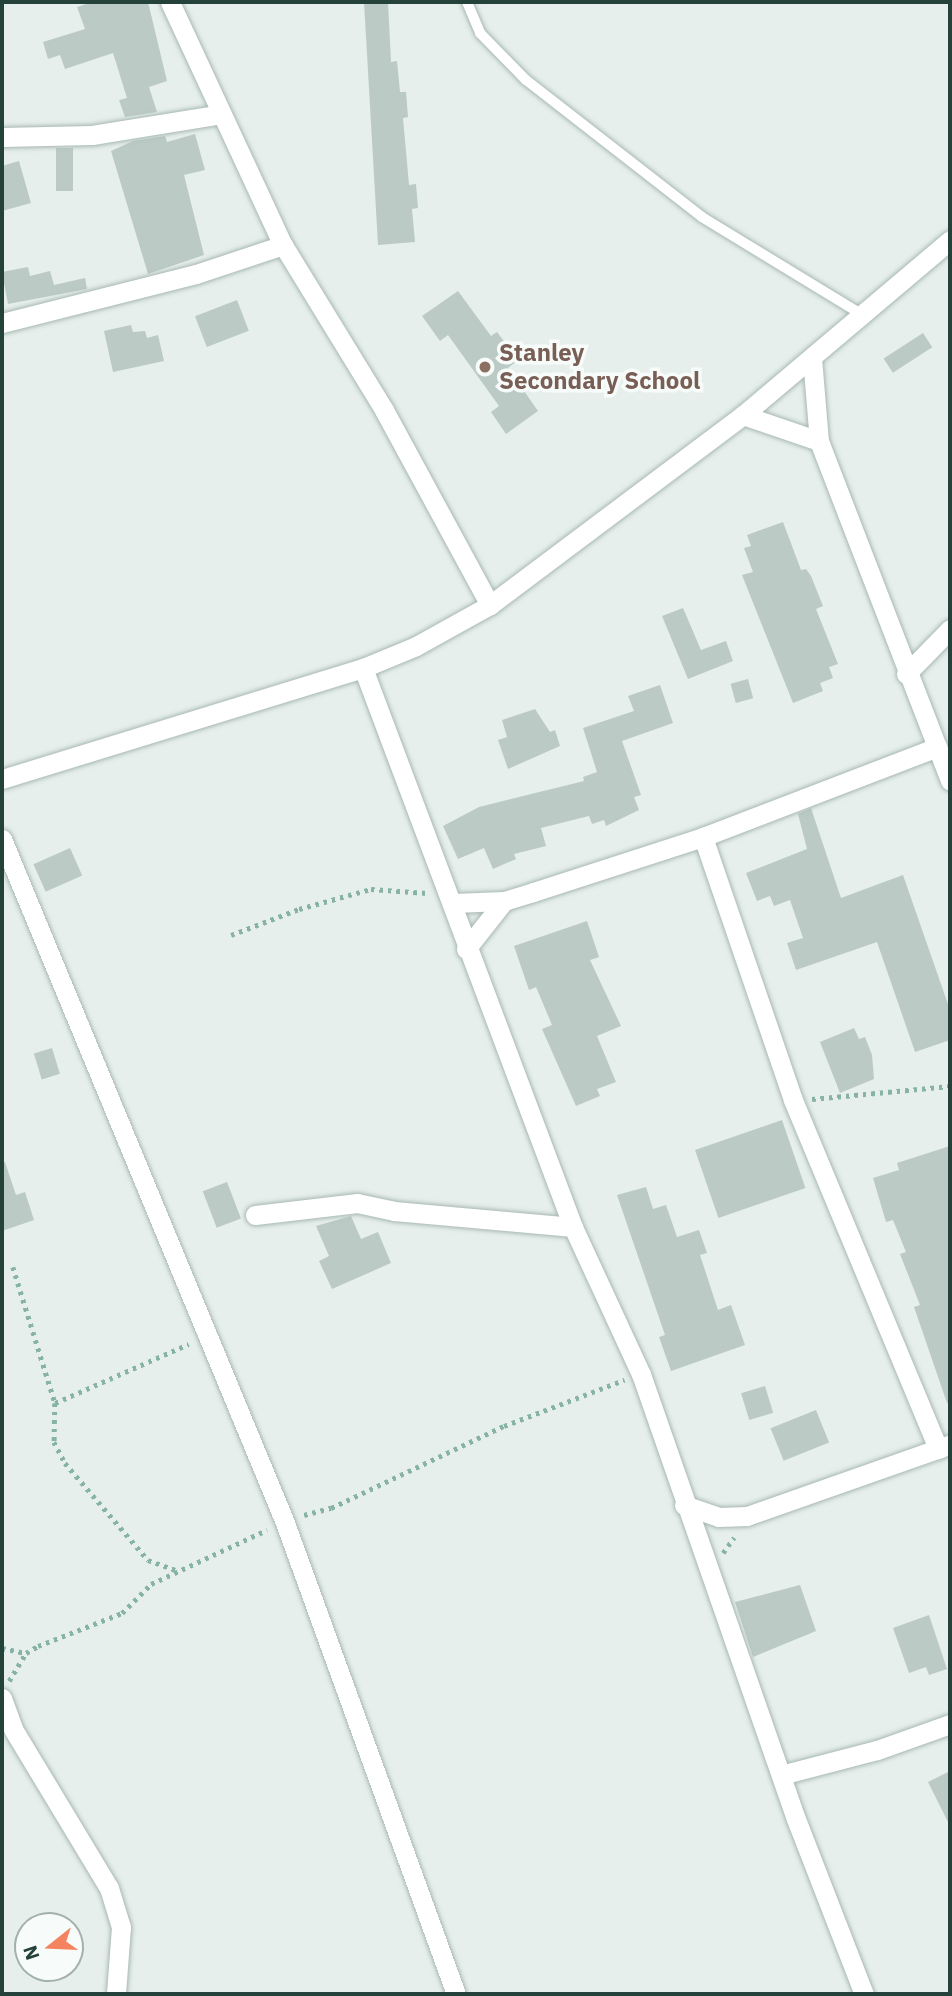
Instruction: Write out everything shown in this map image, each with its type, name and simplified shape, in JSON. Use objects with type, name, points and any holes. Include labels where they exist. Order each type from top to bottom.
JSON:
[{"type":"street","points":[[170,2],[284,245],[384,410],[490,604]]},
{"type":"street","points":[[2,136],[92,135],[222,114]]},
{"type":"street","points":[[2,779],[363,668],[416,646],[490,604],[743,415],[864,316],[950,240]]},
{"type":"street","points":[[2,323],[196,274],[284,245]]},
{"type":"street","points":[[812,358],[819,441],[906,674],[950,781]]},
{"type":"street","points":[[743,415],[819,441]]},
{"type":"street","points":[[906,674],[950,629]]},
{"type":"street","points":[[363,668],[451,898],[466,949],[573,1227],[641,1374],[684,1505],[781,1775],[864,1994]]},
{"type":"street","points":[[451,898],[504,901],[704,837],[936,747]]},
{"type":"street","points":[[684,1505],[719,1517],[747,1516],[944,1447],[793,1100],[704,837]]},
{"type":"street","points":[[2,839],[284,1520],[456,1994]]},
{"type":"street","points":[[466,949],[504,901]]},
{"type":"street","points":[[255,1215],[357,1203],[394,1212],[573,1227]]},
{"type":"street","points":[[2,1698],[13,1729],[109,1888],[121,1927],[116,1994]]},
{"type":"street","points":[[781,1775],[877,1751],[950,1724]]},
{"type":"lane","points":[[467,2],[480,33],[526,80],[702,216],[864,316]]},
{"type":"path","points":[[231,935],[299,909],[371,889],[451,898]]},
{"type":"path","points":[[793,1100],[950,1086]]},
{"type":"path","points":[[13,1267],[55,1403],[54,1443],[65,1463],[148,1560],[176,1571]]},
{"type":"path","points":[[55,1403],[206,1337]]},
{"type":"path","points":[[2,1648],[26,1653],[121,1613],[151,1584],[284,1520],[331,1508],[504,1426],[641,1374]]},
{"type":"path","points":[[710,1576],[747,1516]]},
{"type":"path","points":[[2,1698],[26,1653]]},
{"type":"building","points":[[93,2],[148,2],[167,81],[149,87],[157,112],[125,117],[119,100],[127,98],[113,53],[65,69],[60,55],[48,59],[43,42],[85,29],[77,7]]},
{"type":"building","points":[[364,2],[388,2],[391,62],[397,61],[400,92],[406,92],[408,117],[403,118],[409,185],[416,184],[418,208],[412,209],[415,242],[378,245]]},
{"type":"building","points":[[195,134],[205,170],[184,175],[204,255],[148,274],[111,151],[133,141],[165,136],[167,142]]},
{"type":"building","points":[[56,148],[73,148],[73,191],[56,191]]},
{"type":"building","points":[[19,161],[31,203],[2,211],[2,166]]},
{"type":"building","points":[[28,267],[30,276],[50,271],[54,285],[85,278],[87,289],[8,304],[2,272]]},
{"type":"building","points":[[458,291],[491,336],[497,332],[518,360],[508,368],[538,411],[506,434],[491,412],[499,406],[448,335],[440,341],[422,316]]},
{"type":"building","points":[[237,300],[249,331],[207,347],[195,316]]},
{"type":"building","points":[[131,325],[133,332],[145,331],[147,338],[158,335],[164,361],[113,372],[104,331]]},
{"type":"building","points":[[923,333],[932,347],[893,373],[884,359]]},
{"type":"building","points":[[783,522],[801,570],[806,569],[811,576],[823,606],[816,609],[838,664],[829,667],[833,678],[820,683],[823,691],[793,703],[742,575],[753,572],[744,548],[751,546],[747,535]]},
{"type":"building","points":[[683,608],[701,650],[726,641],[733,661],[688,679],[662,616]]},
{"type":"building","points":[[748,679],[753,698],[736,703],[731,684]]},
{"type":"building","points":[[660,685],[673,723],[622,741],[641,795],[634,797],[639,810],[606,826],[604,820],[592,824],[589,816],[541,828],[546,846],[514,854],[516,859],[493,869],[484,848],[458,859],[443,826],[479,807],[584,781],[583,777],[597,772],[583,728],[634,711],[628,696]]},
{"type":"building","points":[[535,709],[550,732],[555,730],[560,746],[508,769],[498,740],[507,737],[502,720]]},
{"type":"building","points":[[811,808],[841,898],[903,875],[950,1010],[950,1040],[915,1052],[877,942],[796,970],[787,943],[803,938],[790,900],[774,906],[770,896],[757,901],[746,873],[807,849],[798,814]]},
{"type":"building","points":[[70,848],[82,875],[46,892],[33,864]]},
{"type":"building","points":[[587,921],[599,957],[590,960],[621,1026],[597,1036],[616,1082],[597,1089],[600,1096],[576,1106],[542,1029],[552,1025],[536,987],[529,990],[514,946]]},
{"type":"building","points":[[854,1028],[859,1039],[865,1037],[872,1055],[874,1079],[840,1093],[820,1042]]},
{"type":"building","points":[[52,1048],[60,1074],[42,1079],[34,1054]]},
{"type":"building","points":[[782,1120],[805,1188],[718,1218],[695,1150]]},
{"type":"building","points":[[950,1146],[950,1402],[947,1403],[914,1307],[920,1305],[900,1254],[906,1252],[893,1220],[886,1222],[873,1178],[899,1170],[897,1163]]},
{"type":"building","points":[[5,1162],[16,1195],[25,1192],[34,1220],[2,1231],[2,1163]]},
{"type":"building","points":[[227,1182],[241,1218],[217,1228],[203,1191]]},
{"type":"building","points":[[646,1187],[653,1209],[666,1205],[677,1237],[699,1230],[707,1253],[700,1255],[718,1310],[731,1305],[745,1345],[671,1371],[659,1337],[665,1335],[617,1195]]},
{"type":"building","points":[[351,1216],[361,1239],[378,1232],[391,1263],[332,1289],[319,1261],[329,1256],[316,1226]]},
{"type":"building","points":[[765,1386],[773,1413],[749,1420],[741,1393]]},
{"type":"building","points":[[816,1410],[829,1442],[784,1461],[771,1428]]},
{"type":"building","points":[[800,1585],[816,1631],[753,1657],[735,1602]]},
{"type":"building","points":[[929,1615],[947,1669],[929,1675],[926,1667],[909,1673],[893,1628]]},
{"type":"building","points":[[950,1771],[950,1826],[928,1782]]},
{"type":"place","name":"Stanley Secondary School","points":[[485,367]]}]
